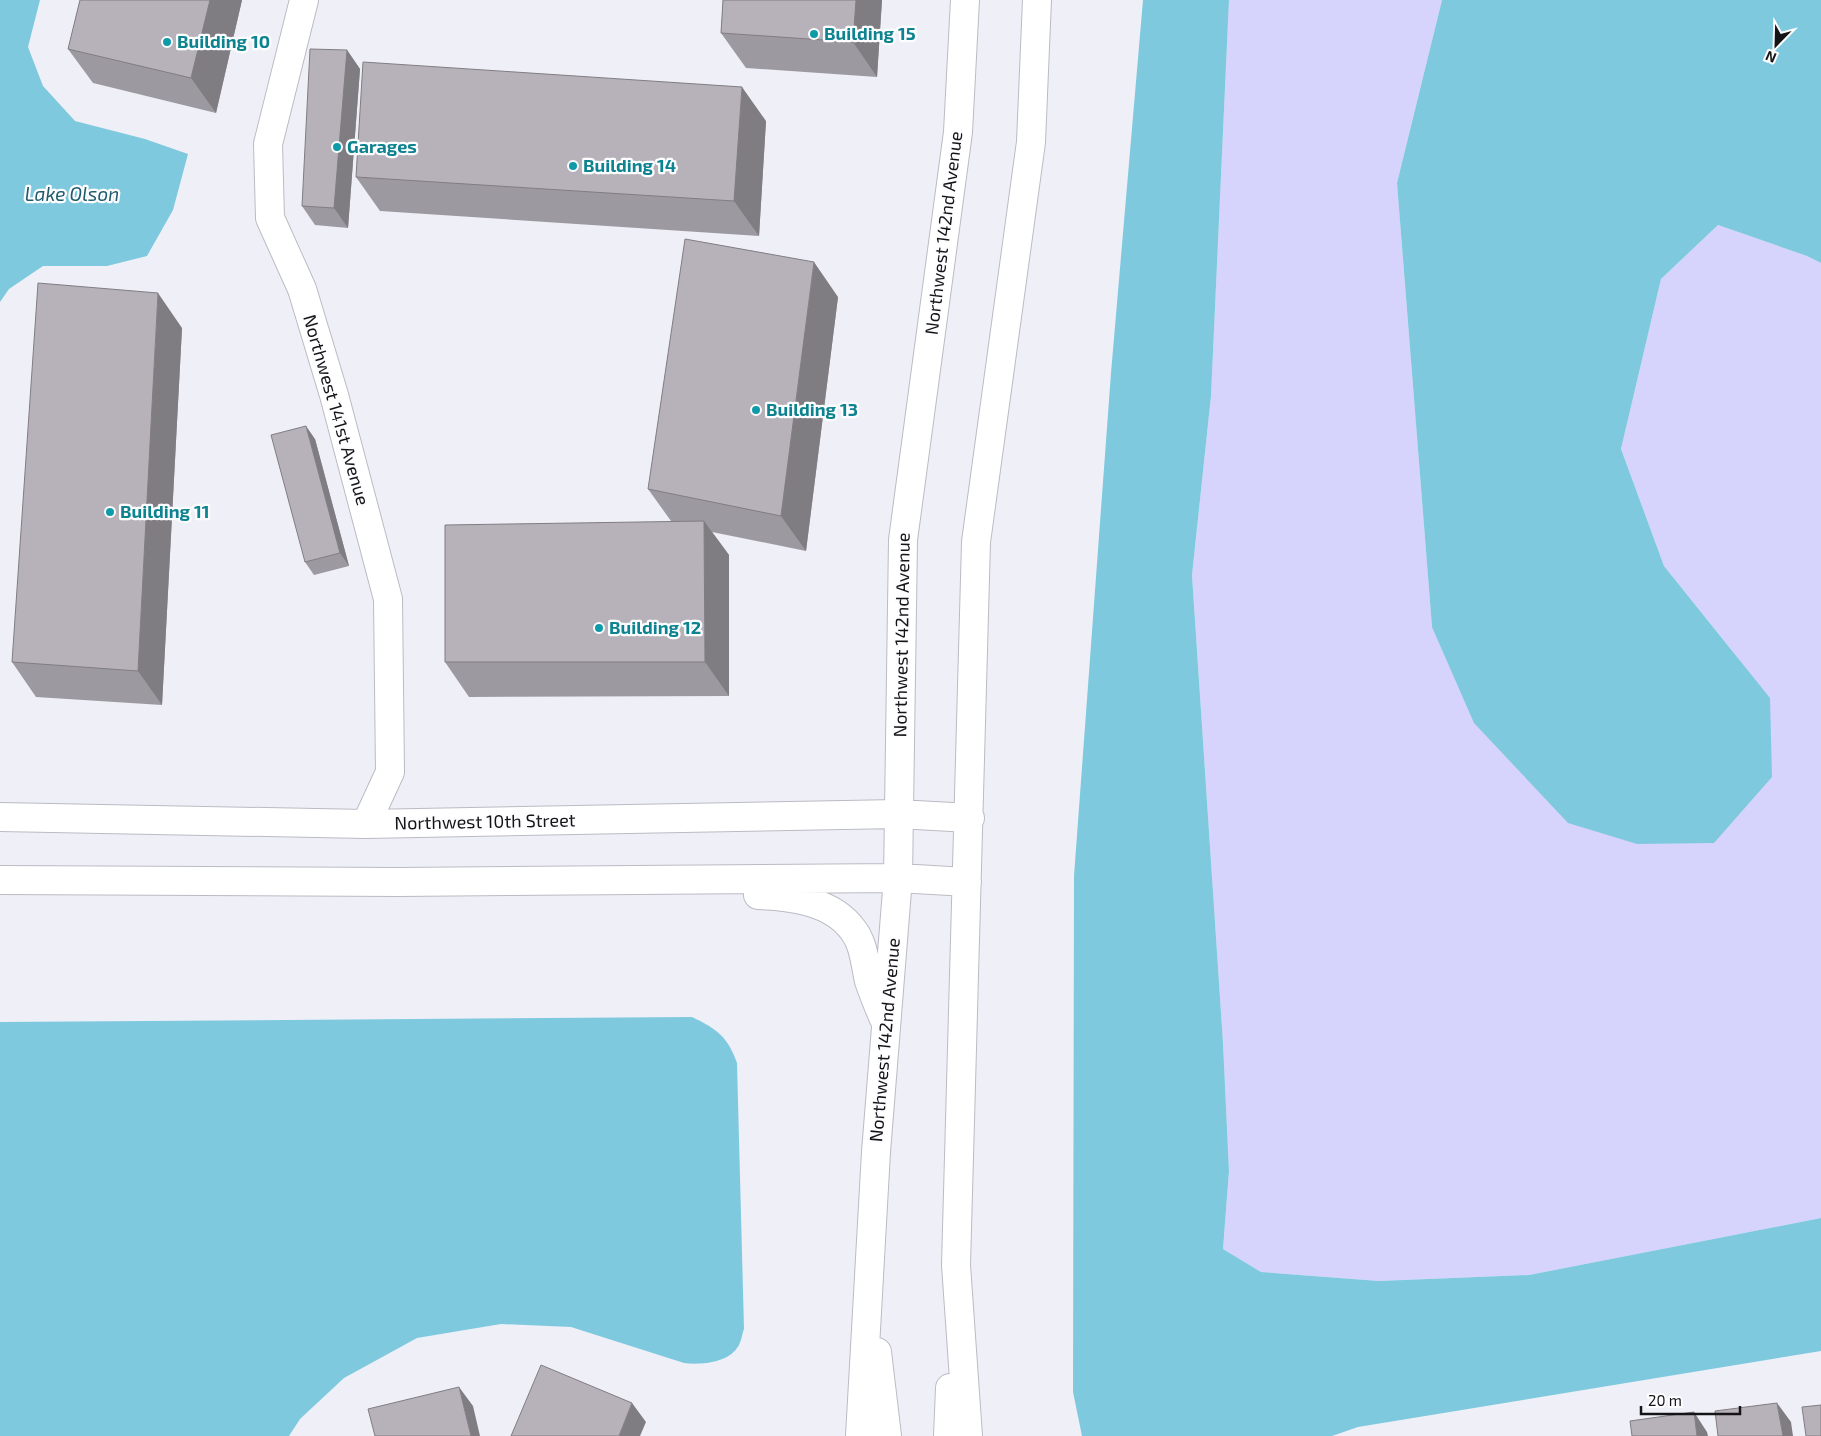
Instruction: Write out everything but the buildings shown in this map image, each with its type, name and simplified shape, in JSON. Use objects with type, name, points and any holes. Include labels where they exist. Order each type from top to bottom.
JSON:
[{"type":"street","name":"Northwest 141st Avenue","points":[[304,0],[268,144],[270,218],[302,289],[329,377],[388,599],[390,772],[366,824]]},
{"type":"street","name":"Northwest 142nd Avenue","points":[[860,1436],[868,1273],[898,878],[903,540],[958,132],[965,0]]},
{"type":"street","points":[[948,1436],[956,1265],[970,818],[976,542],[1030,142],[1037,0]]},
{"type":"street","name":"Northwest 10th Street","points":[[0,817],[366,824],[898,814],[970,818]]},
{"type":"street","points":[[0,880],[398,882],[898,878],[967,882]]},
{"type":"street","points":[[696,880],[753,895],[780,896],[811,902],[834,912],[853,930],[886,1025]]},
{"type":"street","points":[[956,1265],[968,1436]]},
{"type":"street","name":"Northwest 142nd Avenue","points":[[868,1273],[887,1436]]},
{"type":"shaded area","points":[[1229,0],[1442,0],[1397,183],[1432,627],[1738,658],[1664,566],[1621,449],[1661,279],[1718,225],[1807,256],[1821,263],[1821,1218],[1529,1275],[1379,1281],[1261,1272],[1223,1249],[1229,1171],[1223,1043],[1192,575],[1211,396]]},
{"type":"water","name":"Lake Olson","points":[[0,0],[40,0],[28,47],[43,86],[75,121],[145,139],[188,154],[173,210],[147,256],[107,266],[43,266],[9,289],[0,302]]},
{"type":"water","points":[[1143,0],[1229,0],[1211,396],[1192,575],[1223,1043],[1229,1171],[1223,1249],[1261,1272],[1379,1281],[1529,1275],[1821,1218],[1821,1351],[1358,1427],[1332,1436],[1082,1436],[1073,1392],[1074,876],[1111,373]]},
{"type":"water","points":[[1442,0],[1821,0],[1821,263],[1807,256],[1718,225],[1661,279],[1621,449],[1664,566],[1770,698],[1772,777],[1714,843],[1637,844],[1568,823],[1474,723],[1432,627],[1397,183]]},
{"type":"water","points":[[692,1017],[715,1030],[725,1040],[734,1054],[737,1063],[744,1329],[738,1346],[727,1357],[713,1362],[684,1363],[571,1327],[501,1324],[417,1338],[344,1378],[300,1419],[289,1436],[0,1436],[0,1022]]},
{"type":"place","name":"Building 15","points":[[814,34]]},
{"type":"place","name":"Building 10","points":[[167,42]]},
{"type":"place","name":"Garages","points":[[337,147]]},
{"type":"place","name":"Building 14","points":[[573,166]]},
{"type":"place","name":"Building 13","points":[[756,410]]},
{"type":"place","name":"Building 11","points":[[110,512]]},
{"type":"place","name":"Building 12","points":[[599,628]]}]
